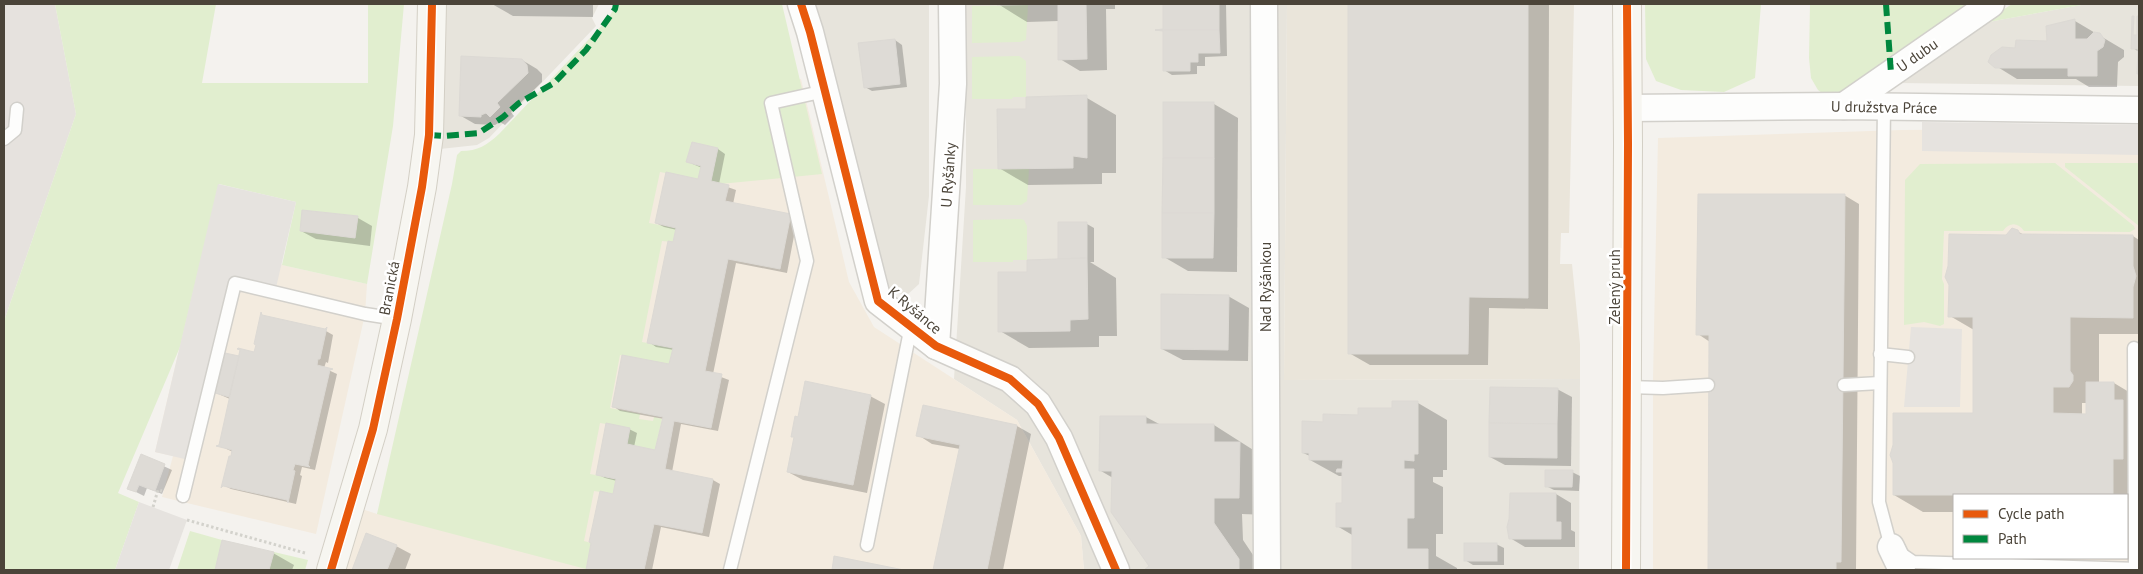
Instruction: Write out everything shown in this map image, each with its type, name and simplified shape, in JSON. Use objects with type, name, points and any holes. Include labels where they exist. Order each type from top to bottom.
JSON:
[{"type":"street","name":"Branická","points":[[333,566],[373,429],[397,320],[422,187],[429,134],[432,4]]},
{"type":"street","name":"K Ryšánce","points":[[801,4],[878,301],[936,346],[1010,379],[1038,404],[1059,438],[1114,570]]},
{"type":"street","name":"U Ryšánky","points":[[936,346],[953,84],[952,4]]},
{"type":"street","name":"Nad Ryšánkou","points":[[1264,4],[1267,570]]},
{"type":"street","name":"Zelený pruh","points":[[1626,570],[1627,4]]},
{"type":"street","name":"U dubu","points":[[1844,106],[1991,4]]},
{"type":"street","name":"U družstva Práce","points":[[1628,108],[1844,106],[2139,110]]},
{"type":"lane","points":[[730,570],[807,262],[771,103],[825,91]]},
{"type":"lane","points":[[1884,107],[1879,502],[1896,559],[1913,562],[2137,569],[2134,348]]},
{"type":"lane","points":[[4,140],[15,130],[17,109]]},
{"type":"lane","points":[[182,496],[235,282],[397,320]]},
{"type":"lane","points":[[867,545],[911,326]]},
{"type":"lane","points":[[1880,354],[1908,358]]},
{"type":"lane","points":[[1844,385],[1880,383]]},
{"type":"lane","points":[[1627,387],[1663,388],[1708,385]]},
{"type":"path","points":[[187,520],[333,566]]},
{"type":"shaded area","points":[[4,4],[55,4],[76,114],[4,321]]},
{"type":"shaded area","points":[[445,4],[599,4],[592,18],[596,26],[489,138],[477,145],[440,149],[444,85]]},
{"type":"shaded area","points":[[813,4],[929,4],[929,196],[919,284],[907,295],[892,293],[883,285],[874,255],[835,76]]},
{"type":"shaded area","points":[[966,4],[1287,4],[1284,380],[1580,379],[1579,570],[1084,570],[1081,536],[1017,420],[954,379],[966,187]]},
{"type":"shaded area","points":[[1287,4],[1574,4],[1569,233],[1561,233],[1560,264],[1572,264],[1580,344],[1580,379],[1284,380]]},
{"type":"shaded area","points":[[2087,4],[2139,4],[2139,86],[1899,83],[1983,23]]},
{"type":"shaded area","points":[[801,79],[849,282],[874,327],[1017,420],[1081,536],[1084,570],[346,570],[362,509],[377,514],[670,111]]},
{"type":"shaded area","points":[[1922,122],[2139,125],[2139,155],[1922,151]]},
{"type":"shaded area","points":[[2139,128],[2139,570],[1653,570],[1653,379],[1658,138],[1902,130]]},
{"type":"shaded area","points":[[218,184],[282,265],[367,284],[365,314],[316,534],[162,497],[173,456],[155,452]]},
{"type":"shaded area","points":[[218,184],[296,202],[275,292],[236,283],[193,461],[155,452]]},
{"type":"shaded area","points":[[1911,327],[1962,329],[1960,407],[1904,407]]},
{"type":"shaded area","points":[[139,502],[187,520],[169,570],[115,570]]},
{"type":"green space","points":[[55,4],[216,4],[202,83],[368,83],[368,4],[404,4],[393,126],[367,284],[282,265],[296,202],[219,184],[180,347],[118,493],[139,502],[115,570],[4,570],[4,321],[76,114]],"holes":[[[303,210],[358,216],[355,238],[300,231]]]},
{"type":"green space","points":[[617,4],[782,4],[822,174],[720,184],[711,181],[718,148],[692,142],[686,162],[701,166],[698,179],[660,172],[649,223],[676,228],[673,242],[662,241],[642,342],[673,348],[669,364],[620,355],[610,408],[640,414],[639,419],[653,421],[654,417],[662,419],[655,450],[627,444],[630,428],[600,423],[590,474],[616,479],[613,494],[594,491],[584,541],[591,543],[586,569],[377,514],[457,155],[461,151],[482,147],[499,134],[607,20]]},
{"type":"green space","points":[[1645,4],[1761,4],[1755,78],[1724,92],[1681,90],[1656,81],[1646,59]]},
{"type":"green space","points":[[1810,4],[1981,4],[1855,93],[1826,96],[1818,90],[1811,78],[1809,58]]},
{"type":"green space","points":[[2012,4],[2087,4],[1983,23]]},
{"type":"green space","points":[[1028,5],[1026,40],[1020,42],[972,43],[972,6]]},
{"type":"green space","points":[[1019,56],[1026,61],[1026,97],[972,99],[972,57]]},
{"type":"green space","points":[[2055,163],[2134,226],[2135,229],[2130,232],[2024,231],[2014,224],[2008,226],[2003,231],[1944,231],[1942,279],[1944,284],[1944,324],[1940,326],[1924,322],[1904,325],[1905,180],[1920,164]]},
{"type":"green space","points":[[2065,163],[2139,163],[2139,226],[2065,167]]},
{"type":"green space","points":[[973,169],[1029,169],[1027,201],[1021,205],[973,205]]},
{"type":"green space","points":[[973,220],[1024,220],[1027,226],[1027,260],[973,262]]},
{"type":"green space","points":[[190,531],[222,540],[215,570],[177,570]]},
{"type":"green space","points":[[274,552],[308,560],[305,570],[269,570]]},
{"type":"building","points":[[997,4],[1058,4],[997,5]]},
{"type":"building","points":[[1058,4],[1086,4],[1087,59],[1058,60]]},
{"type":"building","points":[[1163,4],[1219,4],[1219,30],[1155,30],[1163,29]]},
{"type":"building","points":[[1348,4],[1528,4],[1528,298],[1469,297],[1468,354],[1348,354]]},
{"type":"building","points":[[2132,16],[2134,16],[2133,35],[2137,35],[2137,16],[2139,16],[2139,74],[2137,74],[2138,49],[2131,49]]},
{"type":"building","points":[[2075,19],[2075,39],[2087,39],[2094,32],[2100,33],[2105,40],[2103,47],[2097,51],[2097,76],[2068,76],[2068,68],[1995,68],[1988,62],[1991,55],[2002,47],[2015,48],[2016,40],[2047,41],[2046,26]]},
{"type":"building","points":[[1155,30],[1219,30],[1220,53],[1198,53],[1198,62],[1190,62],[1190,71],[1163,71],[1163,31]]},
{"type":"building","points":[[895,39],[900,84],[864,88],[858,43]]},
{"type":"building","points":[[461,56],[522,59],[527,65],[528,73],[497,103],[500,107],[490,117],[486,113],[481,115],[481,117],[459,116]]},
{"type":"building","points":[[1087,95],[1087,158],[1073,156],[1073,168],[998,169],[997,109],[1026,109],[1026,97]]},
{"type":"building","points":[[1163,102],[1214,102],[1214,158],[1163,158]]},
{"type":"building","points":[[692,142],[718,148],[711,181],[729,185],[725,201],[791,214],[780,269],[728,259],[705,371],[722,374],[711,428],[674,421],[665,469],[713,479],[702,533],[654,524],[644,570],[586,570],[591,543],[589,542],[600,491],[613,494],[616,479],[596,475],[606,423],[630,428],[627,444],[655,450],[663,417],[612,407],[622,355],[669,364],[673,348],[647,343],[668,241],[673,242],[676,228],[655,223],[666,172],[698,179],[701,166],[686,162]]},
{"type":"building","points":[[1163,158],[1214,158],[1214,213],[1162,213]]},
{"type":"building","points":[[1698,194],[1845,194],[1841,562],[1836,562],[1836,570],[1708,570],[1709,335],[1696,335]]},
{"type":"building","points":[[302,210],[358,216],[355,238],[300,231]]},
{"type":"building","points":[[1162,213],[1214,213],[1213,258],[1162,258]]},
{"type":"building","points":[[1058,222],[1087,222],[1087,258],[1058,260]]},
{"type":"building","points":[[2012,228],[2018,230],[2020,234],[2133,235],[2133,266],[2136,276],[2133,287],[2133,318],[2070,317],[2070,371],[2073,375],[2073,381],[2069,387],[2053,387],[2053,413],[2086,414],[2086,382],[2114,382],[2114,400],[2123,400],[2123,459],[2113,459],[2113,494],[1893,495],[1893,463],[1890,455],[1893,445],[1893,413],[1973,413],[1973,317],[1948,317],[1949,285],[1945,277],[1948,266],[1949,234],[2006,235]]},
{"type":"building","points":[[1087,258],[1088,319],[1070,320],[1070,331],[998,332],[998,272],[1027,272],[1027,260]]},
{"type":"building","points":[[1161,294],[1229,295],[1228,350],[1161,349]]},
{"type":"building","points":[[261,312],[262,315],[325,329],[327,327],[317,365],[333,369],[330,370],[308,465],[310,467],[295,464],[288,503],[287,500],[223,486],[221,488],[232,450],[216,446],[219,445],[240,350],[237,349],[254,352]]},
{"type":"building","points":[[225,353],[239,356],[229,397],[215,393]]},
{"type":"building","points":[[805,381],[871,395],[853,485],[787,472],[794,437],[791,437],[795,416],[798,417]]},
{"type":"building","points":[[1490,387],[1558,388],[1557,424],[1489,423]]},
{"type":"building","points":[[1392,401],[1418,401],[1418,454],[1414,454],[1414,461],[1404,460],[1404,469],[1414,469],[1414,518],[1407,518],[1407,549],[1428,549],[1428,570],[1352,570],[1352,527],[1336,527],[1336,503],[1342,503],[1342,472],[1336,472],[1337,469],[1342,469],[1343,460],[1309,460],[1309,453],[1302,453],[1302,421],[1323,422],[1323,414],[1358,415],[1358,408],[1392,408]]},
{"type":"building","points":[[923,405],[1017,425],[987,570],[933,570],[960,445],[916,436]]},
{"type":"building","points":[[1100,416],[1146,416],[1146,424],[1214,424],[1214,442],[1240,442],[1239,498],[1214,498],[1214,523],[1239,559],[1239,570],[1144,570],[1149,566],[1111,512],[1112,471],[1099,471]]},
{"type":"building","points":[[1489,423],[1557,424],[1557,458],[1489,457]]},
{"type":"building","points":[[141,454],[165,464],[155,491],[139,485],[136,492],[127,489]]},
{"type":"building","points":[[1545,470],[1573,470],[1572,487],[1545,487]]},
{"type":"building","points":[[1510,493],[1556,493],[1556,522],[1561,522],[1561,539],[1509,539],[1507,527]]},
{"type":"building","points":[[366,533],[397,545],[387,570],[352,570]]},
{"type":"building","points":[[222,540],[274,552],[269,570],[215,570]]},
{"type":"building","points":[[1464,543],[1497,543],[1497,561],[1464,561]]},
{"type":"building","points":[[834,556],[904,570],[832,570]]},
{"type":"marked path","points":[[429,135],[443,136],[479,133],[503,117],[519,103],[554,83],[586,50],[615,9],[616,4]]},
{"type":"marked path","points":[[1886,4],[1891,73]]},
{"type":"cycle path","points":[[331,570],[373,429],[397,319],[422,187],[429,135],[432,4]]},
{"type":"cycle path","points":[[801,4],[810,32],[878,301],[936,346],[1010,379],[1038,404],[1059,438],[1116,570]]},
{"type":"cycle path","points":[[1626,570],[1627,4]]}]
